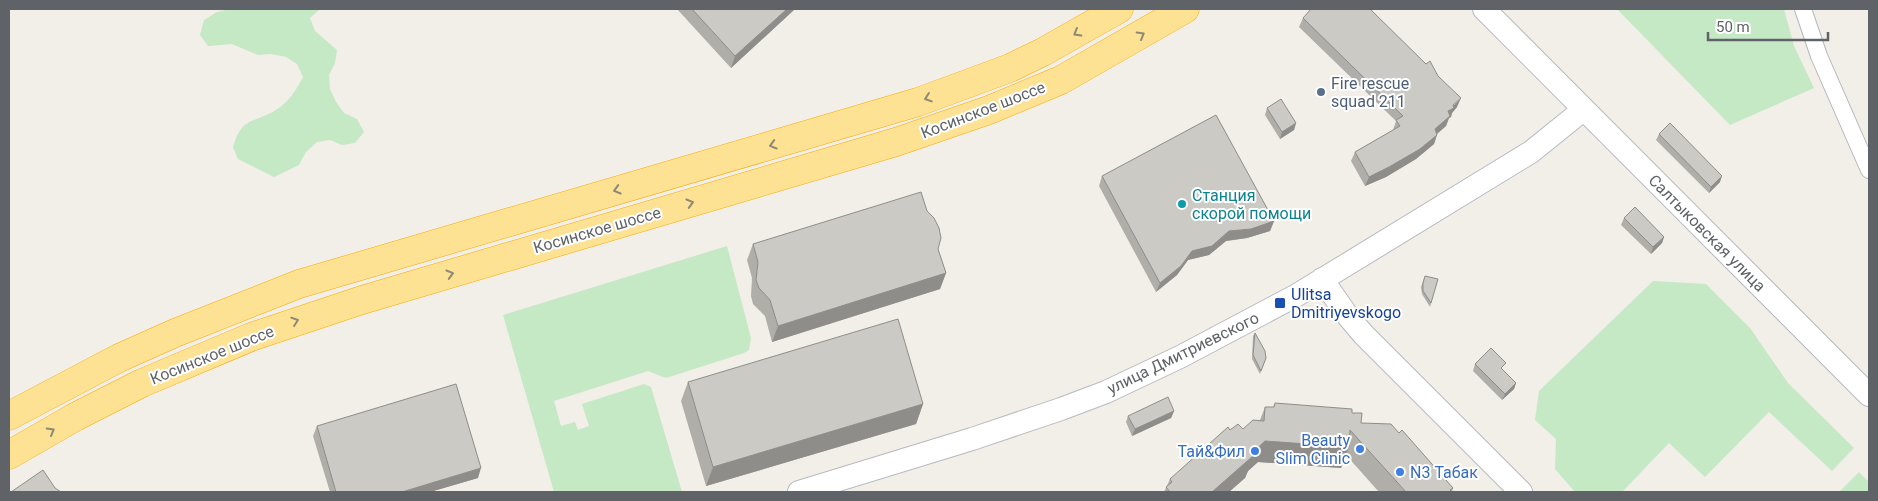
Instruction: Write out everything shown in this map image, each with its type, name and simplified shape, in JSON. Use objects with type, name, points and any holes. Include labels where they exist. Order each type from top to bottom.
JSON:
[{"type":"highway","name":"Косинское шоссе","points":[[9,416],[119,358],[174,333],[299,284],[918,102],[1010,68],[1043,52],[1119,9]]},
{"type":"highway","name":"Косинское шоссе","points":[[9,455],[75,417],[142,383],[251,336],[362,300],[896,142],[989,110],[1061,80],[1185,9]]},
{"type":"street","name":"Салтыковская улица","points":[[1484,9],[1869,396]]},
{"type":"street","name":"Салтыковская улица","points":[[1497,9],[1545,69]]},
{"type":"street","points":[[1803,9],[1819,56],[1869,170]]},
{"type":"street","name":"улица Дмитриевского","points":[[799,492],[992,433],[1106,392],[1206,344],[1322,279],[1531,152],[1583,110]]},
{"type":"street","points":[[1322,279],[1363,334],[1521,492]]},
{"type":"green space","points":[[230,9],[320,9],[310,18],[315,31],[337,50],[335,63],[329,75],[330,89],[344,113],[357,119],[364,132],[355,143],[342,145],[330,140],[317,142],[306,152],[299,165],[274,177],[238,159],[233,147],[240,130],[249,122],[268,114],[284,104],[303,77],[297,64],[286,57],[271,54],[258,55],[232,44],[208,46],[200,35],[204,20],[217,12]]},
{"type":"green space","points":[[1617,9],[1784,9],[1794,46],[1814,88],[1730,125]]},
{"type":"green space","points":[[727,246],[751,338],[749,350],[666,378],[648,371],[554,401],[561,426],[575,422],[578,430],[589,426],[582,404],[644,384],[651,387],[682,492],[554,492],[503,315]]},
{"type":"green space","points":[[1653,281],[1706,284],[1750,328],[1788,383],[1854,448],[1832,471],[1769,412],[1705,477],[1669,443],[1622,492],[1575,492],[1555,469],[1556,439],[1535,420],[1539,391]]},
{"type":"green space","points":[[1859,472],[1869,482],[1869,492],[1839,492]]},
{"type":"building","points":[[692,9],[787,9],[735,56]]},
{"type":"building","points":[[1311,9],[1370,9],[1426,64],[1430,61],[1438,76],[1461,98],[1453,105],[1454,108],[1448,111],[1450,116],[1435,129],[1437,135],[1420,149],[1369,177],[1355,152],[1400,126],[1396,120],[1403,116],[1303,18]]},
{"type":"building","points":[[1281,99],[1296,123],[1282,132],[1267,108]]},
{"type":"building","name":"Станция скорой помощи","points":[[1216,115],[1274,221],[1251,229],[1229,231],[1212,246],[1192,251],[1181,266],[1160,283],[1102,176]]},
{"type":"building","points":[[1670,123],[1722,176],[1711,187],[1659,134]]},
{"type":"building","points":[[921,192],[927,211],[934,218],[939,228],[941,238],[938,249],[946,273],[778,326],[770,300],[759,288],[756,280],[758,262],[753,244]]},
{"type":"building","points":[[1635,207],[1664,237],[1653,247],[1624,218]]},
{"type":"building","points":[[1425,276],[1438,279],[1431,303],[1423,291]]},
{"type":"building","points":[[898,319],[923,404],[713,467],[688,382]]},
{"type":"building","points":[[1255,333],[1265,351],[1266,358],[1261,371],[1253,355]]},
{"type":"building","points":[[1491,348],[1506,363],[1501,368],[1516,383],[1505,394],[1475,364]]},
{"type":"building","points":[[456,384],[481,468],[402,492],[336,492],[317,426]]},
{"type":"building","points":[[1168,397],[1174,411],[1135,429],[1128,416]]},
{"type":"building","points":[[1275,403],[1352,409],[1352,413],[1362,413],[1361,423],[1391,424],[1399,433],[1402,430],[1453,488],[1450,490],[1452,492],[1406,492],[1350,430],[1349,447],[1265,441],[1251,454],[1253,456],[1212,492],[1170,492],[1166,487],[1172,482],[1170,479],[1228,427],[1230,430],[1238,424],[1243,429],[1253,420],[1264,421],[1265,407],[1274,407]]},
{"type":"building","points":[[43,470],[55,488],[61,492],[11,492]]},
{"type":"place","name":"Fire rescue squad 211","points":[[1321,92]]},
{"type":"place","name":"Станция скорой помощи","points":[[1182,204]]},
{"type":"place","name":"Ulitsa Dmitriyevskogo","points":[[1280,303]]},
{"type":"place","name":"Beauty Slim Clinic","points":[[1360,449]]},
{"type":"place","name":"Тай&Фил","points":[[1255,451]]},
{"type":"place","name":"N3 Табак","points":[[1400,472]]}]
